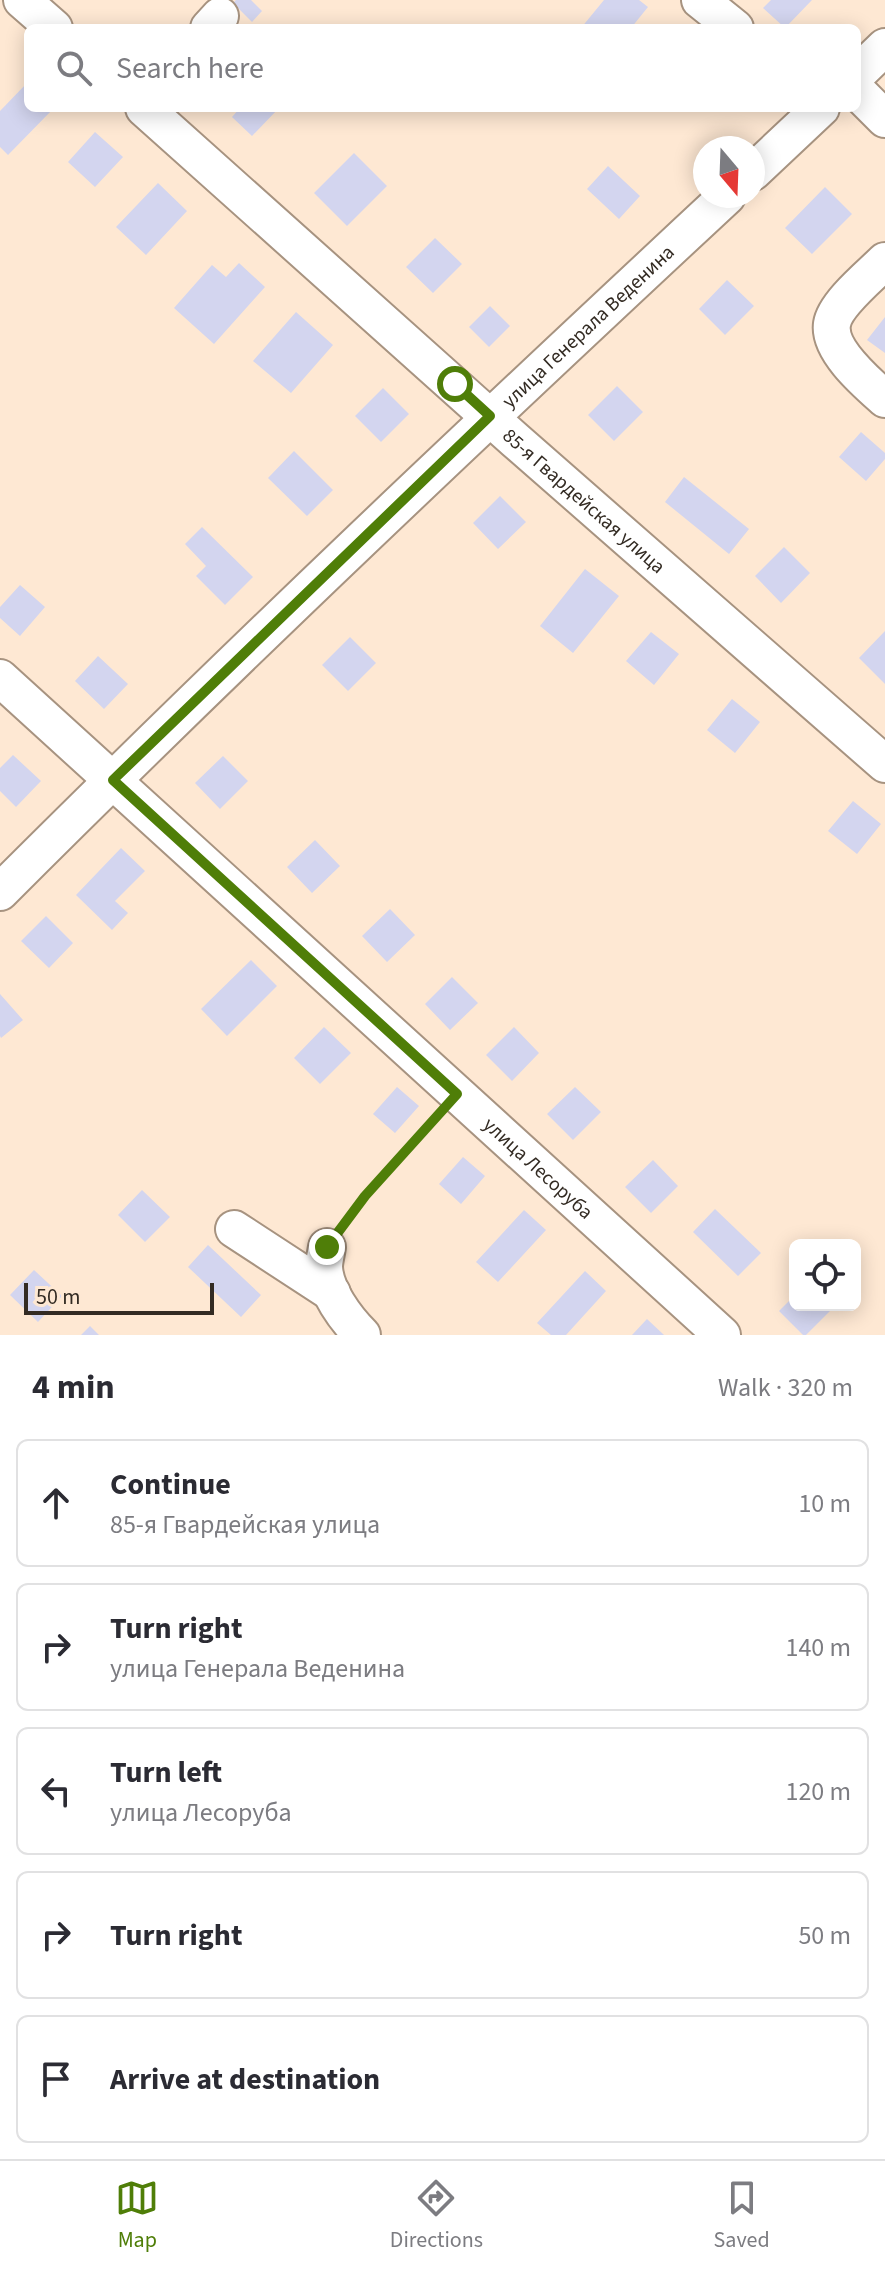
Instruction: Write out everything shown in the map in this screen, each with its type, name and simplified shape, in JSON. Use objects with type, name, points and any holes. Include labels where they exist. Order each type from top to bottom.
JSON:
[{"type":"street","points":[[22,0],[49,24]]},
{"type":"street","points":[[700,0],[730,24]]},
{"type":"street","points":[[861,70],[885,47]]},
{"type":"street","points":[[861,95],[885,119]]},
{"type":"street","name":"85-я Гвардейская улица","points":[[148,112],[885,764]]},
{"type":"street","points":[[765,161],[817,112]]},
{"type":"street","name":"улица Генерала Веденина","points":[[0,892],[490,416],[714,208]]},
{"type":"street","points":[[885,261],[842,305],[832,323],[834,340],[844,358],[885,399]]},
{"type":"street","name":"улица Лесоруба","points":[[0,678],[722,1335]]},
{"type":"street","points":[[234,1229],[332,1293]]},
{"type":"street","points":[[327,1247],[324,1269],[332,1293],[351,1324],[362,1335]]},
{"type":"path","points":[[327,1247],[365,1196],[457,1094]]},
{"type":"building","points":[[236,0],[251,0],[262,11],[252,22],[233,3]]},
{"type":"building","points":[[604,0],[639,0],[648,7],[634,24],[584,24]]},
{"type":"building","points":[[771,0],[812,0],[789,24],[781,24],[763,8]]},
{"type":"building","points":[[24,86],[24,112],[50,112],[8,155],[0,147],[0,111]]},
{"type":"building","points":[[236,112],[275,112],[252,136],[232,117]]},
{"type":"building","points":[[95,132],[123,157],[95,187],[68,162]]},
{"type":"building","points":[[354,153],[387,186],[347,226],[314,193]]},
{"type":"building","points":[[608,166],[640,196],[619,219],[587,189]]},
{"type":"building","points":[[158,183],[187,211],[146,255],[116,227]]},
{"type":"building","points":[[825,187],[852,214],[812,254],[785,228]]},
{"type":"building","points":[[435,238],[462,264],[433,293],[406,267]]},
{"type":"building","points":[[239,263],[265,287],[214,344],[174,308],[212,265],[226,277]]},
{"type":"building","points":[[727,280],[754,306],[725,335],[699,309]]},
{"type":"building","points":[[490,306],[510,326],[489,347],[469,327]]},
{"type":"building","points":[[296,312],[333,345],[291,393],[253,361]]},
{"type":"building","points":[[885,317],[885,353],[867,340]]},
{"type":"building","points":[[617,386],[643,412],[614,441],[588,415]]},
{"type":"building","points":[[383,388],[409,414],[381,442],[355,416]]},
{"type":"building","points":[[861,432],[885,453],[885,459],[866,481],[839,457]]},
{"type":"building","points":[[294,451],[333,490],[307,516],[268,478]]},
{"type":"building","points":[[684,477],[749,529],[729,554],[665,502]]},
{"type":"building","points":[[500,496],[526,522],[498,549],[473,523]]},
{"type":"building","points":[[202,527],[253,577],[225,605],[196,576],[206,566],[185,544]]},
{"type":"building","points":[[784,547],[810,573],[781,603],[755,576]]},
{"type":"building","points":[[585,569],[619,596],[573,653],[540,626]]},
{"type":"building","points":[[20,585],[45,607],[20,636],[0,618],[0,607]]},
{"type":"building","points":[[885,631],[885,684],[859,658]]},
{"type":"building","points":[[651,632],[679,654],[654,685],[626,661]]},
{"type":"building","points":[[350,637],[376,663],[348,691],[322,665]]},
{"type":"building","points":[[98,656],[128,684],[104,709],[75,681]]},
{"type":"building","points":[[732,699],[760,722],[735,753],[707,730]]},
{"type":"building","points":[[13,755],[41,781],[16,807],[0,791],[0,768]]},
{"type":"building","points":[[223,756],[248,781],[220,809],[195,783]]},
{"type":"building","points":[[853,801],[881,824],[857,854],[828,831]]},
{"type":"building","points":[[315,840],[340,866],[312,893],[287,867]]},
{"type":"building","points":[[121,848],[145,871],[115,901],[128,913],[112,930],[76,895]]},
{"type":"building","points":[[390,909],[415,935],[387,962],[362,936]]},
{"type":"building","points":[[46,916],[73,943],[49,968],[21,941]]},
{"type":"building","points":[[251,960],[277,986],[227,1036],[201,1009]]},
{"type":"building","points":[[452,977],[478,1003],[450,1030],[425,1004]]},
{"type":"building","points":[[0,994],[23,1020],[1,1038],[0,1036]]},
{"type":"building","points":[[324,1027],[351,1053],[320,1084],[294,1058]]},
{"type":"building","points":[[514,1027],[539,1053],[512,1081],[486,1055]]},
{"type":"building","points":[[397,1087],[419,1106],[395,1133],[373,1114]]},
{"type":"building","points":[[575,1087],[601,1112],[573,1140],[547,1114]]},
{"type":"building","points":[[463,1157],[485,1176],[461,1204],[439,1184]]},
{"type":"building","points":[[653,1160],[678,1186],[651,1213],[625,1187]]},
{"type":"building","points":[[142,1190],[170,1217],[145,1242],[118,1215]]},
{"type":"building","points":[[715,1209],[761,1253],[738,1276],[693,1232]]},
{"type":"building","points":[[524,1210],[546,1230],[498,1282],[476,1262]]},
{"type":"building","points":[[208,1245],[261,1295],[241,1317],[188,1267]]},
{"type":"building","points":[[34,1270],[62,1296],[38,1322],[10,1295]]},
{"type":"building","points":[[585,1271],[606,1291],[566,1335],[551,1335],[537,1323]]},
{"type":"building","points":[[789,1301],[789,1311],[830,1311],[803,1335],[779,1311]]},
{"type":"building","points":[[647,1319],[664,1335],[632,1335]]},
{"type":"building","points":[[90,1326],[99,1335],[81,1335]]},
{"type":"route","points":[[327,1247],[365,1196],[457,1094],[113,780],[490,416],[455,384]]}]
